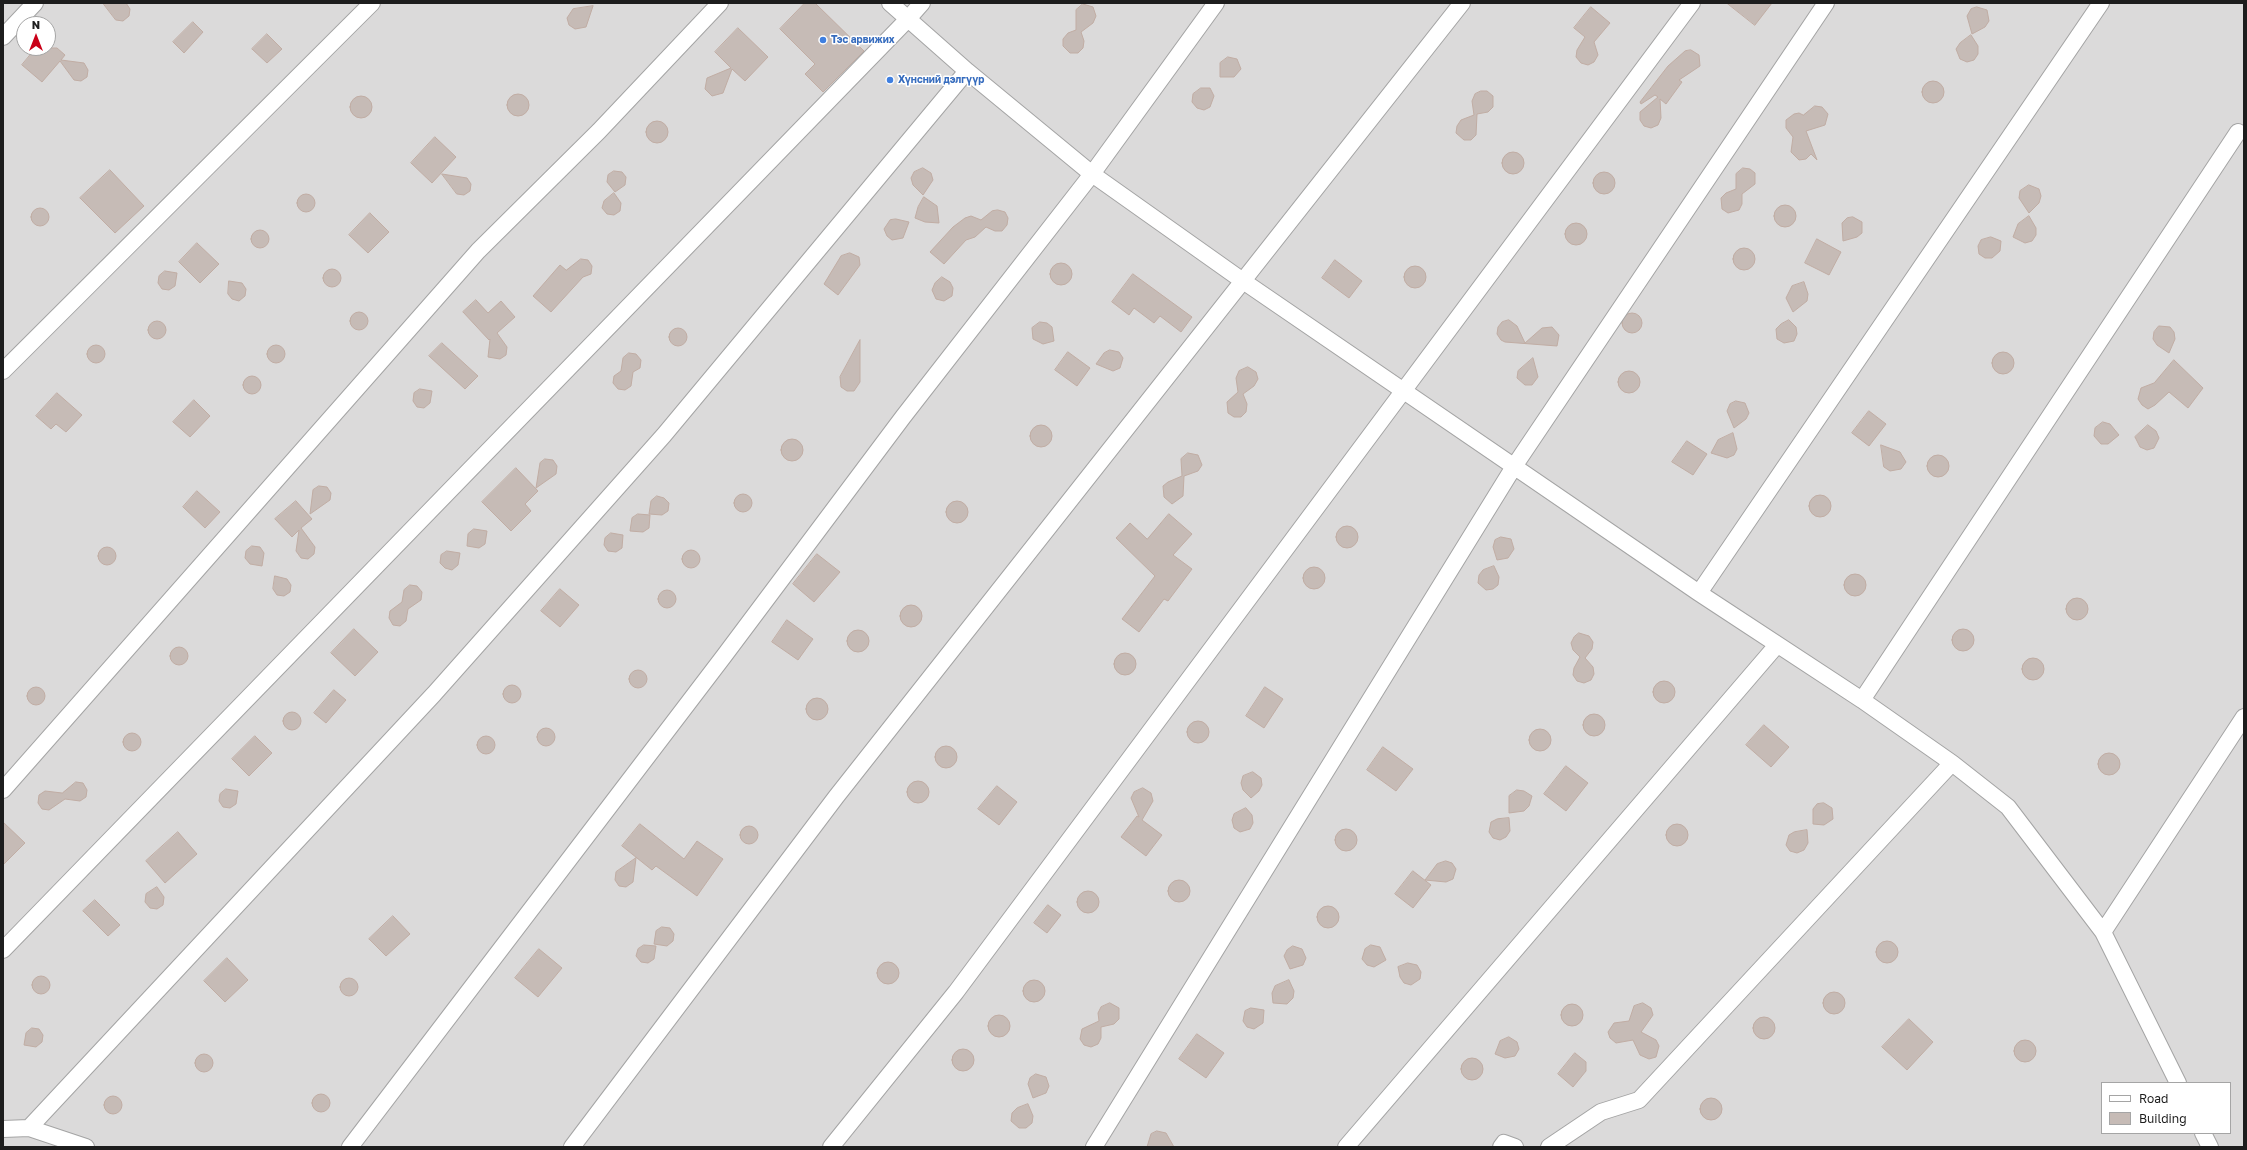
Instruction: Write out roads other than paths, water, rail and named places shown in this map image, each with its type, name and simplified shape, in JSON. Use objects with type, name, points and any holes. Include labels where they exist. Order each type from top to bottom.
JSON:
[{"type":"street","points":[[3,37],[35,3]]},
{"type":"street","points":[[3,371],[372,3]]},
{"type":"street","points":[[3,790],[478,251],[599,130],[720,3]]},
{"type":"street","points":[[890,3],[907,20],[967,72],[1092,174],[1243,281],[1699,593],[1862,700],[1952,763],[2008,807],[2103,932],[2178,1082]]},
{"type":"street","points":[[3,950],[922,3]]},
{"type":"street","points":[[350,1147],[724,656],[907,410],[1092,174],[1216,3]]},
{"type":"street","points":[[572,1147],[836,797],[1462,3]]},
{"type":"street","points":[[832,1147],[956,992],[1405,391],[1692,3]]},
{"type":"street","points":[[1094,1147],[1514,465],[1826,3]]},
{"type":"street","points":[[1699,593],[2102,3]]},
{"type":"street","points":[[29,1128],[434,694],[664,435],[967,72]]},
{"type":"street","points":[[1862,700],[2238,132]]},
{"type":"street","points":[[1346,1147],[1777,645]]},
{"type":"street","points":[[2103,932],[2244,717]]},
{"type":"street","points":[[1549,1147],[1601,1112],[1639,1100],[1952,763]]},
{"type":"street","points":[[3,1129],[29,1128],[86,1147]]},
{"type":"street","points":[[2204,1134],[2210,1147]]},
{"type":"street","points":[[1501,1147],[1504,1144],[1515,1147]]},
{"type":"place","name":"Тэс арвижих","points":[[823,40]]},
{"type":"place","name":"Хүнсний дэлгүүр","points":[[890,80]]}]
